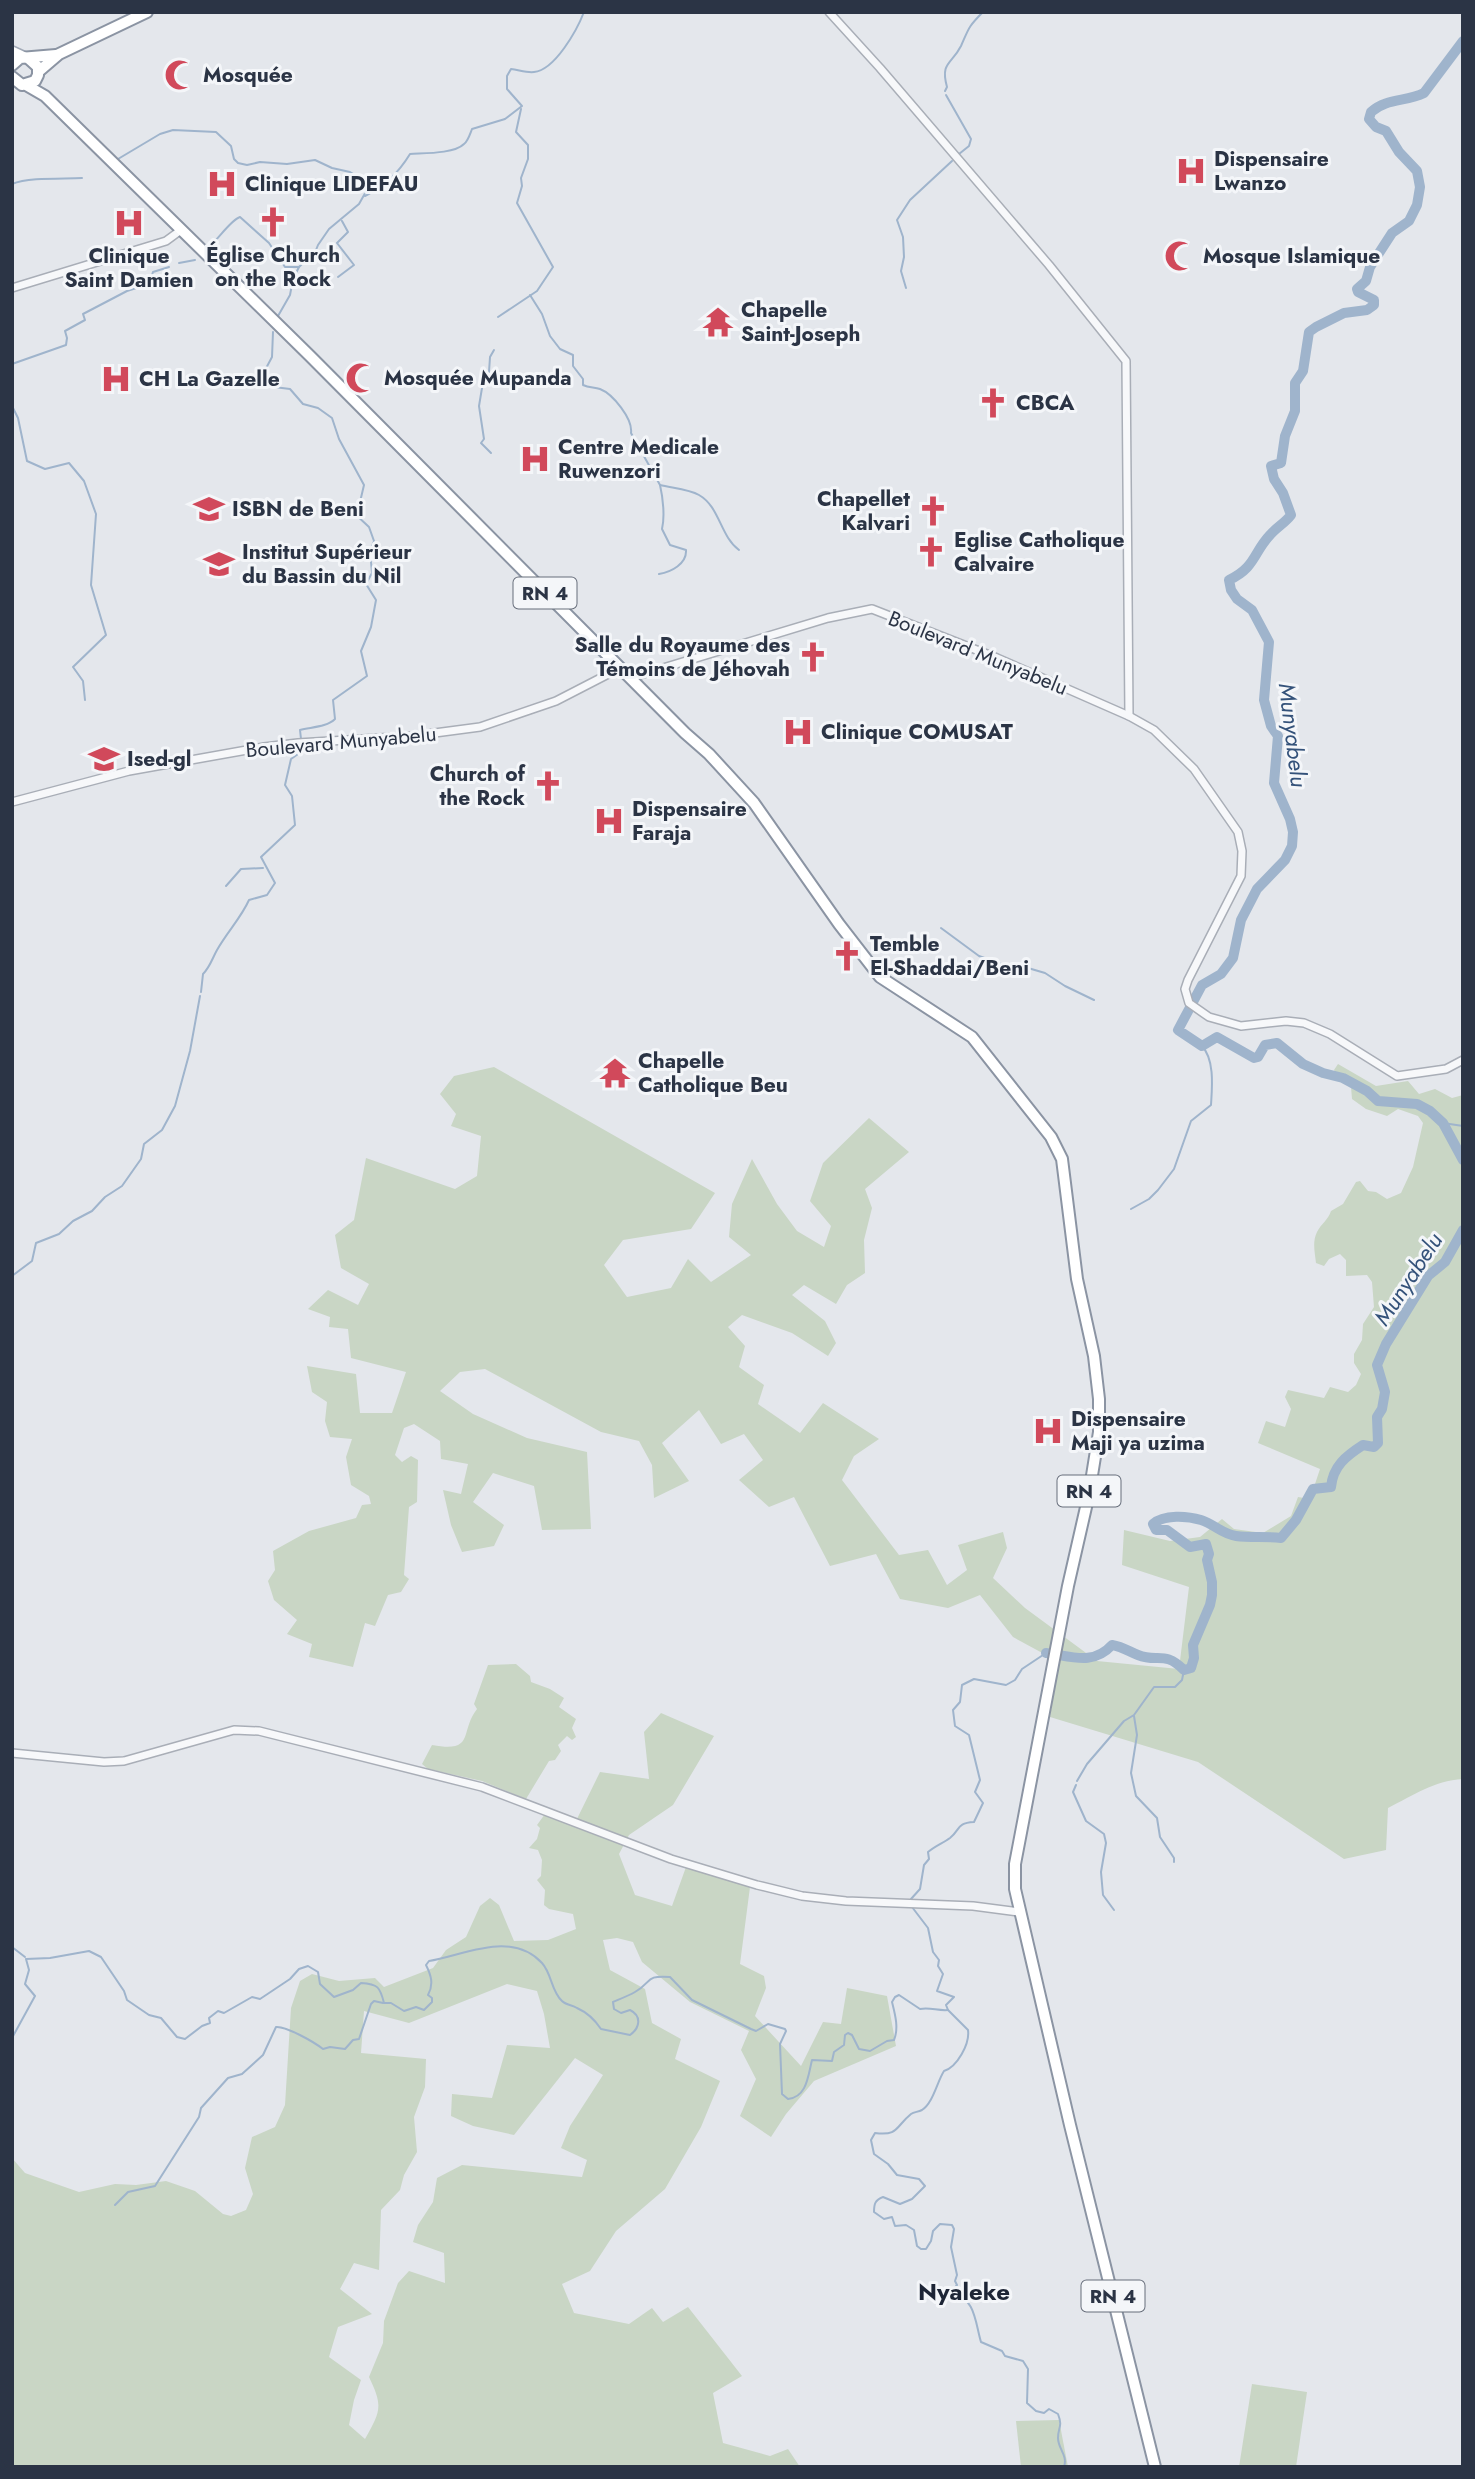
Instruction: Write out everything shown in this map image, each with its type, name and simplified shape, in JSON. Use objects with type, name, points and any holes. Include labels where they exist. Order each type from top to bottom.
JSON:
[{"type":"highway","points":[[17,83],[38,75],[59,54],[147,12]]},
{"type":"highway","points":[[12,65],[20,58],[59,54]]},
{"type":"highway","points":[[27,57],[35,62],[38,75]]},
{"type":"highway","name":"RN 4","points":[[38,75],[45,96],[709,754],[754,803],[880,977],[972,1037],[1051,1137],[1062,1159],[1077,1279],[1094,1356],[1100,1399],[1099,1432],[1015,1864],[1015,1889],[1155,2467]]},
{"type":"highway","points":[[17,83],[45,96]]},
{"type":"main road","points":[[12,51],[27,57]]},
{"type":"street","points":[[829,12],[1049,265],[1126,361],[1129,716]]},
{"type":"street","points":[[12,288],[166,240],[181,230]]},
{"type":"street","name":"Boulevard Munyabelu","points":[[630,678],[828,618],[872,609],[997,658],[1129,716],[1154,730],[1194,769],[1238,832],[1242,851],[1241,876],[1188,980],[1185,989],[1193,1006],[1218,1021],[1241,1026],[1286,1021],[1317,1027],[1397,1076],[1446,1069],[1463,1060]]},
{"type":"street","name":"Boulevard Munyabelu","points":[[12,802],[129,771],[301,743],[412,736],[480,727],[556,701],[620,668]]},
{"type":"street","points":[[12,1753],[104,1762],[124,1761],[234,1730],[259,1731],[482,1787],[671,1858],[802,1896],[846,1901],[973,1906],[1019,1912]]},
{"type":"green space","points":[[1338,1064],[1376,1086],[1408,1081],[1419,1094],[1435,1089],[1452,1098],[1463,1095],[1463,1779],[1433,1786],[1388,1808],[1386,1850],[1344,1859],[1198,1762],[1050,1717],[1059,1662],[1013,1637],[980,1595],[948,1608],[900,1599],[876,1554],[830,1566],[794,1497],[769,1507],[739,1480],[763,1460],[744,1434],[721,1444],[699,1410],[662,1443],[689,1481],[654,1498],[652,1465],[639,1441],[601,1432],[485,1369],[460,1372],[440,1391],[473,1414],[527,1438],[587,1452],[591,1529],[542,1530],[534,1486],[493,1473],[473,1502],[504,1525],[494,1546],[462,1552],[451,1525],[443,1490],[461,1494],[468,1464],[441,1459],[440,1441],[414,1424],[404,1428],[395,1455],[402,1462],[411,1456],[418,1460],[417,1502],[409,1507],[404,1575],[409,1579],[401,1592],[388,1595],[375,1626],[365,1623],[353,1667],[309,1657],[312,1644],[287,1634],[297,1620],[274,1600],[268,1581],[275,1570],[273,1551],[309,1531],[356,1518],[362,1505],[371,1504],[369,1496],[351,1485],[346,1457],[352,1439],[330,1437],[325,1421],[327,1402],[312,1392],[307,1366],[356,1374],[360,1413],[392,1413],[406,1372],[351,1358],[348,1329],[329,1327],[330,1317],[308,1309],[328,1290],[358,1305],[369,1284],[341,1268],[335,1235],[354,1220],[366,1158],[455,1189],[477,1176],[481,1136],[451,1126],[456,1114],[440,1094],[454,1076],[494,1067],[715,1193],[691,1229],[623,1240],[604,1265],[627,1297],[671,1288],[688,1259],[711,1282],[751,1255],[729,1237],[732,1204],[752,1159],[777,1204],[797,1231],[824,1247],[831,1226],[810,1201],[823,1163],[869,1118],[909,1152],[865,1189],[872,1208],[864,1240],[865,1273],[847,1285],[836,1304],[804,1285],[792,1295],[825,1321],[836,1343],[828,1356],[792,1333],[742,1315],[728,1327],[745,1346],[739,1367],[764,1385],[758,1404],[800,1433],[823,1403],[879,1439],[854,1456],[842,1480],[899,1555],[928,1550],[947,1585],[967,1570],[958,1545],[1003,1532],[1007,1548],[993,1578],[1025,1608],[1097,1661],[1179,1669],[1189,1587],[1122,1565],[1124,1530],[1170,1541],[1200,1537],[1222,1519],[1234,1529],[1263,1533],[1291,1516],[1298,1497],[1310,1499],[1320,1469],[1258,1443],[1266,1421],[1285,1427],[1291,1409],[1285,1397],[1288,1390],[1324,1398],[1330,1387],[1348,1392],[1356,1385],[1361,1374],[1354,1363],[1354,1354],[1362,1340],[1363,1324],[1374,1307],[1372,1282],[1367,1275],[1346,1276],[1346,1260],[1340,1254],[1329,1259],[1324,1266],[1316,1263],[1315,1236],[1331,1211],[1343,1204],[1356,1182],[1360,1181],[1368,1191],[1376,1192],[1387,1199],[1401,1193],[1413,1167],[1423,1123],[1418,1116],[1398,1109],[1387,1116],[1366,1109],[1352,1099],[1351,1087],[1339,1079],[1334,1070]]},
{"type":"green space","points":[[516,1664],[530,1676],[531,1682],[564,1698],[559,1707],[576,1719],[572,1728],[576,1737],[572,1740],[567,1736],[558,1745],[561,1751],[555,1760],[549,1761],[526,1799],[482,1781],[428,1769],[422,1764],[432,1745],[455,1746],[464,1739],[477,1709],[474,1704],[488,1665]]},
{"type":"green space","points":[[661,1713],[714,1736],[673,1805],[629,1835],[619,1854],[635,1895],[672,1906],[686,1867],[750,1887],[740,1964],[764,1976],[766,1988],[755,2016],[801,2066],[823,2022],[841,2024],[847,1988],[887,1996],[896,2046],[814,2081],[786,2114],[771,2137],[740,2116],[756,2079],[741,2050],[749,2031],[690,2002],[642,1962],[633,1942],[617,1938],[603,1940],[610,1970],[645,1989],[652,2023],[681,2039],[675,2059],[720,2081],[701,2127],[665,2189],[616,2231],[590,2271],[562,2284],[574,2313],[629,2324],[652,2308],[663,2322],[688,2307],[742,2376],[713,2393],[723,2443],[770,2456],[788,2449],[800,2467],[12,2467],[12,2158],[25,2173],[79,2192],[115,2184],[136,2185],[166,2181],[195,2191],[223,2214],[231,2216],[246,2210],[253,2194],[245,2168],[252,2137],[275,2127],[285,2105],[291,2008],[300,1981],[312,1974],[339,1981],[375,1978],[384,1987],[433,1968],[446,1950],[466,1937],[480,1906],[490,1898],[499,1905],[514,1941],[548,1940],[576,1929],[573,1914],[549,1909],[544,1905],[545,1890],[537,1880],[541,1876],[542,1860],[538,1850],[529,1848],[537,1839],[540,1828],[537,1825],[545,1814],[574,1825],[600,1772],[649,1779],[644,1732]],"holes":[[[507,1984],[537,1991],[550,2048],[507,2045],[492,2098],[452,2094],[451,2116],[473,2126],[514,2135],[575,2058],[603,2075],[570,2126],[561,2148],[587,2160],[582,2177],[462,2165],[437,2178],[433,2202],[418,2225],[413,2242],[444,2253],[445,2283],[409,2271],[398,2283],[384,2321],[383,2343],[369,2377],[377,2395],[378,2408],[365,2439],[349,2425],[361,2380],[329,2357],[338,2327],[372,2314],[340,2289],[354,2263],[379,2270],[381,2210],[400,2190],[404,2175],[417,2152],[414,2117],[425,2087],[426,2059],[361,2053],[364,2011],[409,2023]]]},
{"type":"green space","points":[[1252,2384],[1307,2392],[1296,2467],[1239,2467]]},
{"type":"green space","points":[[1059,2420],[1068,2467],[1021,2467],[1016,2421]]},
{"type":"waterway","name":"Munyabelu","points":[[365,196],[390,178],[410,154],[453,150],[467,141],[472,129],[505,119],[522,106],[507,89],[507,76],[511,69],[534,72],[550,64],[571,38],[584,12]]},
{"type":"waterway","points":[[945,91],[946,68],[958,52],[969,28],[983,12]]},
{"type":"waterway","name":"Munyabelu","points":[[1463,41],[1424,93],[1384,104],[1371,112],[1369,119],[1376,127],[1386,131],[1399,152],[1417,171],[1420,187],[1417,205],[1409,221],[1392,233],[1370,267],[1366,281],[1357,289],[1374,300],[1374,305],[1367,310],[1344,313],[1309,332],[1303,371],[1295,383],[1295,411],[1285,436],[1281,463],[1271,466],[1274,479],[1283,493],[1291,515],[1264,542],[1249,565],[1229,580],[1231,590],[1237,599],[1252,610],[1269,642],[1264,700],[1271,726],[1278,736],[1274,783],[1290,819],[1292,846],[1285,860],[1257,889],[1241,920],[1233,958],[1221,974],[1202,985],[1178,1030],[1202,1046],[1217,1037],[1254,1058],[1258,1057],[1265,1045],[1277,1043],[1303,1064],[1343,1078],[1367,1091],[1378,1101],[1417,1104],[1443,1123],[1463,1160]]},
{"type":"waterway","points":[[946,95],[971,139],[969,146],[959,154]]},
{"type":"waterway","points":[[498,317],[537,291],[553,267],[517,203],[522,186],[521,178],[528,159],[528,145],[516,132],[521,109]]},
{"type":"waterway","points":[[118,159],[160,134],[173,130],[216,132],[231,146],[234,159],[238,163],[287,164],[315,160],[350,172],[365,181],[368,188],[359,204],[329,229],[316,250],[299,267],[290,295],[278,316]]},
{"type":"waterway","points":[[906,288],[901,271],[904,257],[903,237],[897,220],[910,200],[952,161]]},
{"type":"waterway","points":[[12,184],[36,179],[82,178]]},
{"type":"waterway","points":[[210,246],[240,217],[269,243],[285,267],[299,267]]},
{"type":"waterway","points":[[338,277],[354,265],[337,243],[348,232],[342,221]]},
{"type":"waterway","points":[[179,263],[195,260]]},
{"type":"waterway","points":[[12,364],[66,345],[65,331],[85,320],[83,314],[127,291],[149,284],[153,272],[169,267]]},
{"type":"waterway","points":[[530,295],[542,314],[550,336],[560,349],[573,355],[573,366],[583,379],[583,385],[605,392],[621,408],[629,421],[631,433],[660,485],[690,491],[706,500],[739,550]]},
{"type":"waterway","points":[[273,332],[272,357],[264,372],[274,387],[290,389],[303,404],[318,408],[332,418],[339,439],[364,485],[354,513],[369,527],[374,541],[370,551],[372,573],[366,584],[376,600],[371,627],[361,651],[367,676],[333,700],[335,719],[332,722],[300,730],[301,739]]},
{"type":"waterway","points":[[491,453],[481,443],[484,439],[479,406],[483,382],[489,372],[490,357],[494,350]]},
{"type":"waterway","points":[[12,406],[18,418],[27,461],[45,469],[69,463],[84,481],[96,514],[91,585],[106,635],[73,667],[83,681],[85,700]]},
{"type":"waterway","points":[[659,574],[677,566],[686,555],[686,550],[670,545],[662,529],[660,485]]},
{"type":"waterway","points":[[201,992],[203,974],[249,900],[267,895],[275,883],[261,857],[295,825],[292,796],[285,785],[291,759],[301,752],[301,745]]},
{"type":"waterway","points":[[226,886],[241,869],[263,868]]},
{"type":"waterway","points":[[941,928],[979,956],[1015,969],[1028,968],[1045,973],[1094,1000]]},
{"type":"waterway","points":[[12,1276],[32,1261],[36,1243],[59,1234],[122,1186],[141,1159],[144,1144],[162,1130],[175,1106],[190,1051],[200,996]]},
{"type":"waterway","points":[[1131,1209],[1149,1199],[1158,1190],[1174,1169],[1191,1121],[1211,1105],[1211,1066],[1202,1046]]},
{"type":"waterway","points":[[1443,1123],[1463,1126]]},
{"type":"waterway","name":"Munyabelu","points":[[1046,1653],[1089,1658],[1097,1656],[1112,1645],[1145,1657],[1171,1660],[1184,1670],[1191,1668],[1194,1658],[1193,1645],[1212,1595],[1207,1560],[1209,1554],[1206,1544],[1190,1547],[1167,1530],[1156,1530],[1153,1524],[1170,1517],[1190,1518],[1206,1522],[1231,1535],[1281,1538],[1296,1520],[1313,1489],[1331,1487],[1334,1473],[1346,1458],[1363,1445],[1374,1447],[1378,1443],[1377,1417],[1382,1409],[1385,1392],[1377,1365],[1386,1344],[1428,1276],[1445,1262],[1463,1230]]},
{"type":"waterway","name":"Munyabelu","points":[[912,1902],[911,1899],[920,1889],[924,1865],[929,1859],[928,1852],[950,1838],[961,1825],[974,1822],[983,1803],[975,1792],[980,1780],[969,1735],[955,1726],[953,1710],[960,1702],[962,1685],[974,1679],[1006,1685],[1015,1680],[1022,1669],[1046,1653]]},
{"type":"waterway","points":[[1077,1781],[1087,1764],[1124,1721],[1134,1715],[1154,1687],[1175,1687],[1182,1680],[1184,1670]]},
{"type":"waterway","points":[[1134,1716],[1137,1735],[1131,1773],[1136,1796],[1157,1818],[1160,1837],[1174,1862]]},
{"type":"waterway","points":[[1076,1785],[1073,1792],[1086,1821],[1104,1834],[1106,1843],[1101,1872],[1103,1895],[1114,1910]]},
{"type":"waterway","name":"Munyabelu","points":[[912,1907],[928,1928],[933,1952],[939,1960],[938,1966],[943,1974],[937,1991],[954,1997],[946,2005],[968,2030],[968,2036],[962,2054],[954,2065],[944,2071],[926,2107],[911,2114],[893,2132],[875,2133],[871,2140],[874,2154],[897,2175],[919,2179],[925,2186],[912,2199],[900,2204],[880,2198],[874,2212],[884,2219],[892,2217],[895,2226],[906,2225],[914,2230],[917,2246],[921,2249],[926,2249],[933,2231],[940,2224],[952,2225],[954,2229],[951,2247],[957,2275],[957,2285],[952,2291],[970,2306],[981,2342],[1002,2351],[1005,2356],[1023,2361],[1028,2369],[1027,2403],[1036,2411],[1044,2413],[1049,2409],[1058,2414],[1058,2442],[1065,2459],[1064,2467]]},
{"type":"waterway","points":[[12,1947],[25,1957]]},
{"type":"waterway","points":[[12,2038],[35,1996],[25,1984],[29,1970],[26,1959],[89,1951],[101,1957],[127,2000],[149,2015],[161,2018],[177,2037],[185,2039],[210,2023],[209,2018],[218,2011],[224,2013],[252,1997],[260,1999],[290,1979],[299,1969],[308,1966],[318,1972],[320,1984],[334,1997],[353,1990],[361,1983],[367,1983],[377,1987],[384,2003],[391,2003],[404,2011],[416,2007],[424,2010],[432,2002],[428,1995],[431,1983],[426,1965],[429,1961],[487,1947],[516,1948],[530,1953],[542,1963],[558,1997],[564,2002],[587,2014],[601,2029],[630,2035],[638,2026],[636,2015],[630,2010],[621,2013],[614,2009],[613,2002],[635,1992],[652,1978],[670,1977],[692,2000],[751,2029],[756,2031],[768,2024],[785,2029],[780,2044],[782,2094],[788,2099],[803,2090],[812,2060],[832,2061],[834,2052],[844,2045],[845,2035],[848,2033],[852,2035],[859,2049],[870,2051],[894,2040],[896,2026],[892,2002],[895,1997],[899,1995],[920,2009],[948,2010]]},
{"type":"waterway","points":[[115,2205],[128,2192],[155,2186],[199,2117],[201,2108],[228,2078],[242,2074],[263,2055],[276,2027],[293,2032],[323,2049],[345,2049],[353,2040],[359,2039],[371,2004],[374,2001],[383,2003]]},
{"type":"place","name":"Mosquée","points":[[180,75]]},
{"type":"place","name":"Dispensaire Lwanzo","points":[[1191,171]]},
{"type":"place","name":"Clinique LIDEFAU","points":[[222,184]]},
{"type":"place","name":"Église Church on the Rock","points":[[273,222]]},
{"type":"place","name":"Clinique Saint Damien","points":[[129,223]]},
{"type":"place","name":"Mosque Islamique","points":[[1180,256]]},
{"type":"place","name":"Chapelle Saint-Joseph","points":[[718,322]]},
{"type":"place","name":"Mosquée Mupanda","points":[[361,378]]},
{"type":"place","name":"CH La Gazelle","points":[[116,379]]},
{"type":"place","name":"CBCA","points":[[993,403]]},
{"type":"place","name":"Centre Medicale Ruwenzori","points":[[535,459]]},
{"type":"place","name":"ISBN de Beni","points":[[209,509]]},
{"type":"place","name":"Chapellet Kalvari","points":[[933,511]]},
{"type":"place","name":"Eglise Catholique Calvaire","points":[[931,552]]},
{"type":"place","name":"Institut Supérieur du Bassin du Nil","points":[[219,564]]},
{"type":"place","name":"Salle du Royaume des Témoins de Jéhovah","points":[[813,657]]},
{"type":"place","name":"Clinique COMUSAT","points":[[798,732]]},
{"type":"place","name":"Ised-gl","points":[[104,759]]},
{"type":"place","name":"Church of the Rock","points":[[548,786]]},
{"type":"place","name":"Dispensaire Faraja","points":[[609,821]]},
{"type":"place","name":"Temble El-Shaddai/Beni","points":[[847,956]]},
{"type":"place","name":"Chapelle Catholique Beu","points":[[615,1073]]},
{"type":"place","name":"Dispensaire Maji ya uzima","points":[[1048,1431]]},
{"type":"district","name":"Nyaleke","points":[[964,2292]]}]
